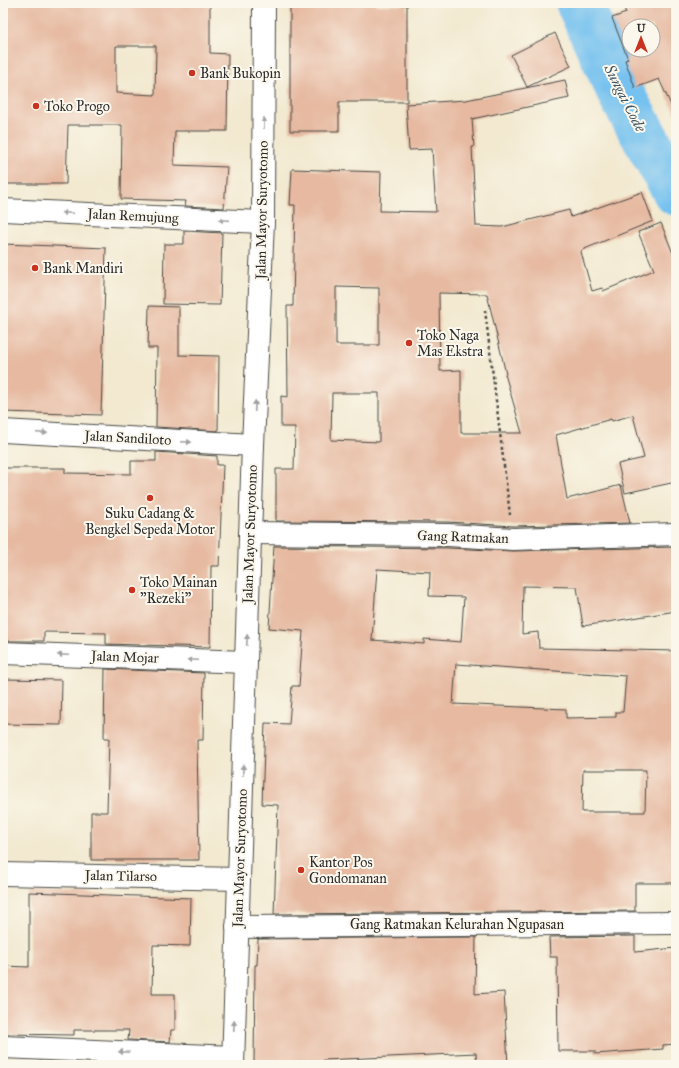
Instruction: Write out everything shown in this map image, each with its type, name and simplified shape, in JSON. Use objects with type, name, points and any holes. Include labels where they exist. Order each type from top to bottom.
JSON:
[{"type":"street","name":"Jalan Mayor Suryotomo","points":[[233,1061],[253,445],[263,222],[264,3]]},
{"type":"street","name":"Jalan Remujung","points":[[3,210],[263,222]]},
{"type":"street","name":"Jalan Sandiloto","points":[[3,431],[253,445]]},
{"type":"street","name":"Gang Ratmakan","points":[[250,533],[448,535],[513,539],[676,534]]},
{"type":"street","name":"Jalan Mojar","points":[[3,653],[246,662]]},
{"type":"street","name":"Jalan Tilarso","points":[[3,874],[239,879]]},
{"type":"street","name":"Gang Ratmakan Kelurahan Ngupasan","points":[[237,927],[676,923]]},
{"type":"street","points":[[3,1047],[233,1061]]},
{"type":"path","points":[[484,310],[513,539]]},
{"type":"building","points":[[3,3],[210,3],[210,53],[228,54],[227,131],[175,131],[174,165],[227,167],[224,208],[185,206],[186,201],[121,199],[122,125],[68,125],[66,184],[3,184]],"holes":[[[116,46],[156,46],[155,95],[116,93]]]},
{"type":"building","points":[[290,3],[377,3],[377,5],[407,5],[407,102],[339,102],[339,131],[290,131]]},
{"type":"building","points":[[622,3],[676,3],[676,116],[659,79],[635,88],[625,60],[628,58],[661,58],[661,18],[621,18],[621,41],[612,18],[626,13]]},
{"type":"building","points":[[555,33],[571,66],[527,87],[511,55]]},
{"type":"building","points":[[565,80],[569,98],[472,119],[476,226],[502,227],[569,210],[571,217],[642,192],[653,221],[582,250],[581,252],[592,291],[602,288],[603,291],[654,270],[638,232],[661,223],[676,261],[676,482],[625,493],[618,464],[644,458],[633,415],[612,421],[611,419],[556,435],[567,499],[621,485],[630,523],[513,526],[448,522],[276,521],[276,469],[294,469],[295,427],[281,427],[281,396],[288,397],[287,306],[293,306],[295,205],[290,205],[292,169],[381,172],[380,211],[436,212],[432,149],[409,150],[406,104],[466,100]],"holes":[[[336,287],[379,288],[379,345],[336,345]],[[439,293],[487,294],[505,374],[522,433],[461,433],[461,370],[440,371]],[[332,393],[379,393],[379,442],[331,440]]]},
{"type":"building","points":[[184,231],[222,233],[220,305],[163,304],[164,244],[184,244]]},
{"type":"building","points":[[3,244],[106,248],[101,415],[3,412]]},
{"type":"building","points":[[149,306],[179,307],[179,355],[219,356],[218,431],[156,427],[157,348],[148,348]]},
{"type":"building","points":[[156,452],[217,456],[217,465],[223,465],[219,566],[211,566],[210,647],[106,644],[106,633],[44,632],[44,641],[3,641],[3,468],[65,468],[65,473],[131,474],[131,461],[156,461]]},
{"type":"building","points":[[274,546],[448,548],[513,551],[676,547],[676,611],[583,626],[577,587],[523,586],[522,634],[538,632],[539,648],[676,651],[676,883],[635,883],[635,911],[274,914],[278,805],[262,804],[265,723],[289,724],[292,686],[299,686],[303,631],[269,628]],"holes":[[[377,569],[430,572],[429,596],[464,597],[461,642],[424,639],[424,644],[372,640]],[[456,664],[626,676],[623,712],[616,712],[616,717],[566,718],[566,709],[453,704]],[[583,770],[646,770],[645,812],[582,812]]]},
{"type":"building","points":[[105,669],[204,673],[203,740],[197,740],[199,860],[91,860],[91,812],[107,812],[109,738],[104,738]]},
{"type":"building","points":[[3,679],[62,680],[61,725],[3,724]]},
{"type":"building","points":[[29,892],[191,898],[190,946],[153,945],[152,994],[175,994],[175,1030],[171,1030],[170,1042],[128,1040],[129,1030],[74,1030],[74,1035],[3,1034],[3,966],[29,967]]},
{"type":"building","points":[[635,936],[635,952],[676,948],[676,1044],[663,1045],[663,1049],[595,1054],[595,1051],[558,1051],[557,957],[550,957],[549,937]]},
{"type":"building","points":[[476,937],[475,994],[504,992],[508,1065],[477,1065],[476,1053],[323,1060],[322,1065],[254,1065],[255,965],[257,965],[258,939]]},
{"type":"waterway","name":"Sungai Code","points":[[579,3],[623,98],[676,192]]},
{"type":"place","name":"Bank Bukopin","points":[[192,73]]},
{"type":"place","name":"Toko Progo","points":[[36,106]]},
{"type":"place","name":"Bank Mandiri","points":[[35,268]]},
{"type":"place","name":"Toko Naga Mas Ekstra","points":[[409,343]]},
{"type":"place","name":"Suku Cadang & Bengkel Sepeda Motor","points":[[150,498]]},
{"type":"place","name":"Toko Mainan \"Rezeki\"","points":[[132,590]]},
{"type":"place","name":"Kantor Pos Gondomanan","points":[[301,870]]}]
